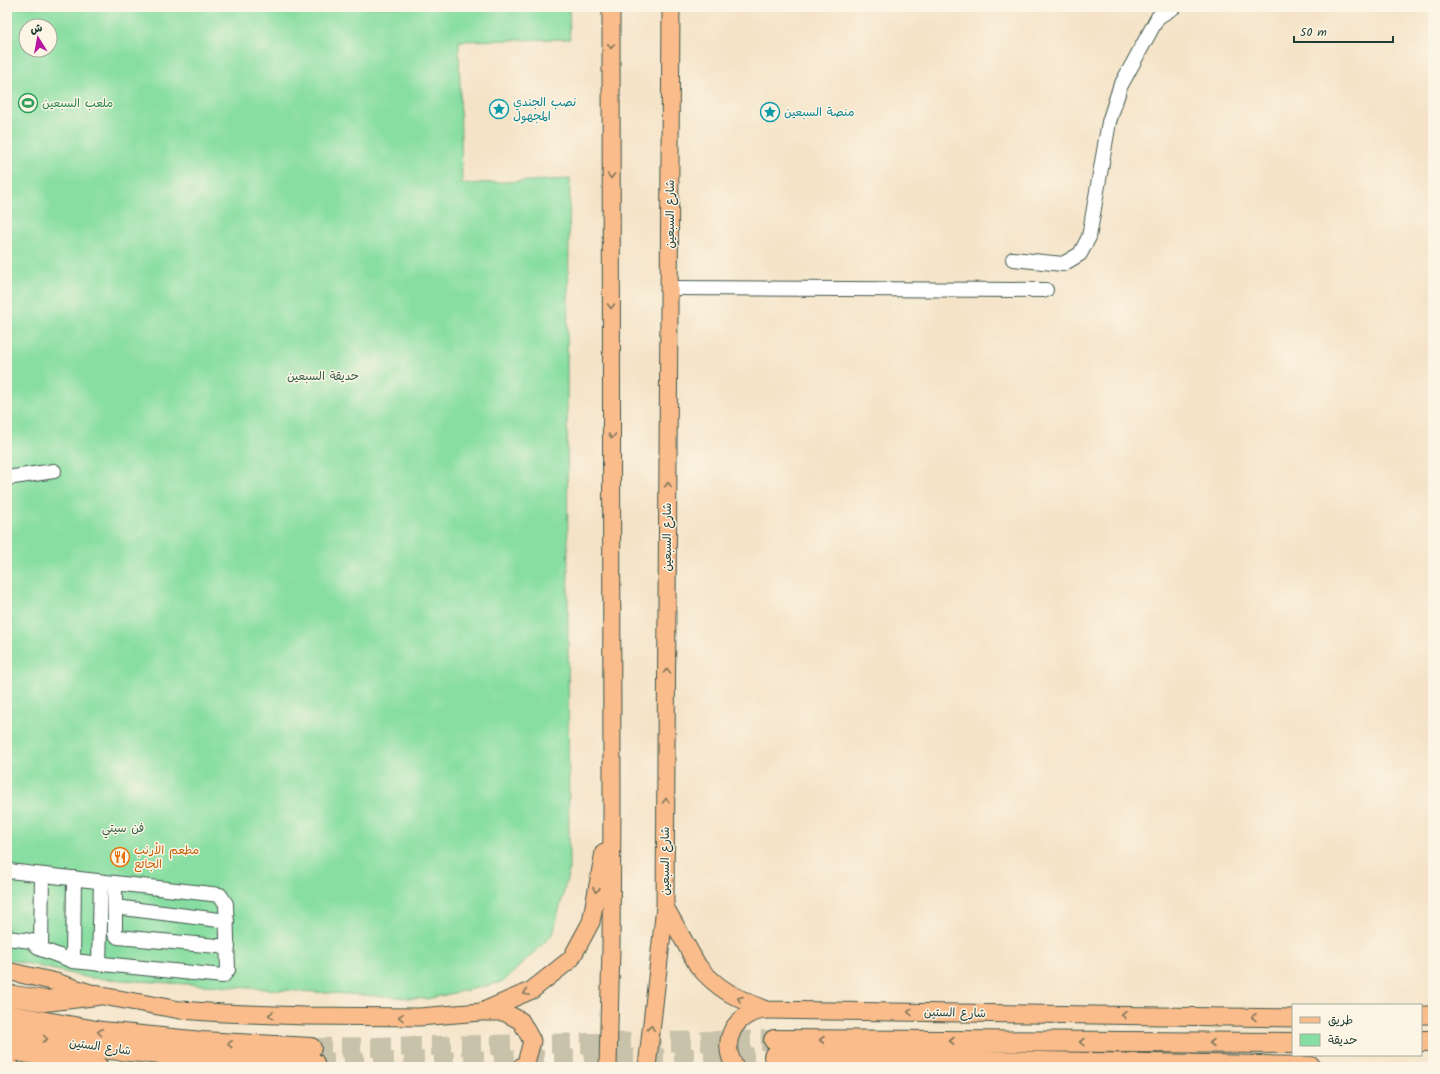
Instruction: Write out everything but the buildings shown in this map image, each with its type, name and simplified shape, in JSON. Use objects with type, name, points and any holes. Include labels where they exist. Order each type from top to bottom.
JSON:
[{"type":"highway","points":[[7,995],[46,1001],[97,995]]},
{"type":"highway","name":"شارع الستين","points":[[7,1015],[102,1032],[202,1042],[312,1056],[198,1058],[109,1049],[7,1033]]},
{"type":"highway","points":[[1422,1041],[1433,1040]]},
{"type":"highway","points":[[1292,1043],[774,1048],[1311,1067]]},
{"type":"highway","points":[[7,1049],[98,1067]]},
{"type":"main road","points":[[608,1067],[612,811],[611,7]]},
{"type":"main road","name":"شارع السبعين","points":[[647,1067],[665,907],[671,7]]},
{"type":"main road","points":[[481,1012],[532,990],[571,959],[591,922],[612,811]]},
{"type":"main road","name":"شارع الستين","points":[[665,907],[698,966],[709,979],[722,990],[766,1010],[1292,1018]]},
{"type":"main road","points":[[7,971],[56,982],[97,995],[180,1010],[305,1016],[418,1017],[481,1012],[504,1012],[521,1021],[532,1041],[526,1063],[521,1067]]},
{"type":"main road","points":[[735,1067],[729,1053],[730,1034],[734,1026],[740,1019],[748,1014],[757,1010],[766,1010]]},
{"type":"main road","points":[[1422,1015],[1433,1015]]},
{"type":"street","points":[[1014,259],[1063,264],[1080,254],[1088,237],[1109,122],[1120,87],[1158,17],[1174,7]]},
{"type":"street","points":[[669,288],[1046,290]]},
{"type":"street","points":[[7,478],[54,471]]},
{"type":"street","points":[[7,938],[31,941],[41,949],[73,961],[223,976],[228,970],[226,904],[220,896],[8,871]]},
{"type":"street","points":[[41,949],[42,875]]},
{"type":"street","points":[[73,961],[74,878]]},
{"type":"street","points":[[99,964],[101,882]]},
{"type":"street","points":[[115,883],[115,934],[118,937],[228,947]]},
{"type":"street","points":[[115,907],[227,921]]},
{"type":"green space","name":"حديقة السبعين","points":[[7,7],[569,7],[570,39],[459,41],[462,184],[570,179],[567,361],[569,871],[553,934],[503,982],[427,999],[90,978],[7,959]]},
{"type":"tunnel","points":[[311,1048],[774,1040]]},
{"type":"tunnel","points":[[314,1063],[774,1057]]},
{"type":"place","name":"ملعب السبعين","points":[[28,103]]},
{"type":"place","name":"نصب الجندي المجهول","points":[[499,109]]},
{"type":"place","name":"منصة السبعين","points":[[770,112]]},
{"type":"place","name":"مطعم الأرنب الجائع","points":[[120,857]]},
{"type":"park label","name":"فن سيتي","points":[[123,828]]}]
